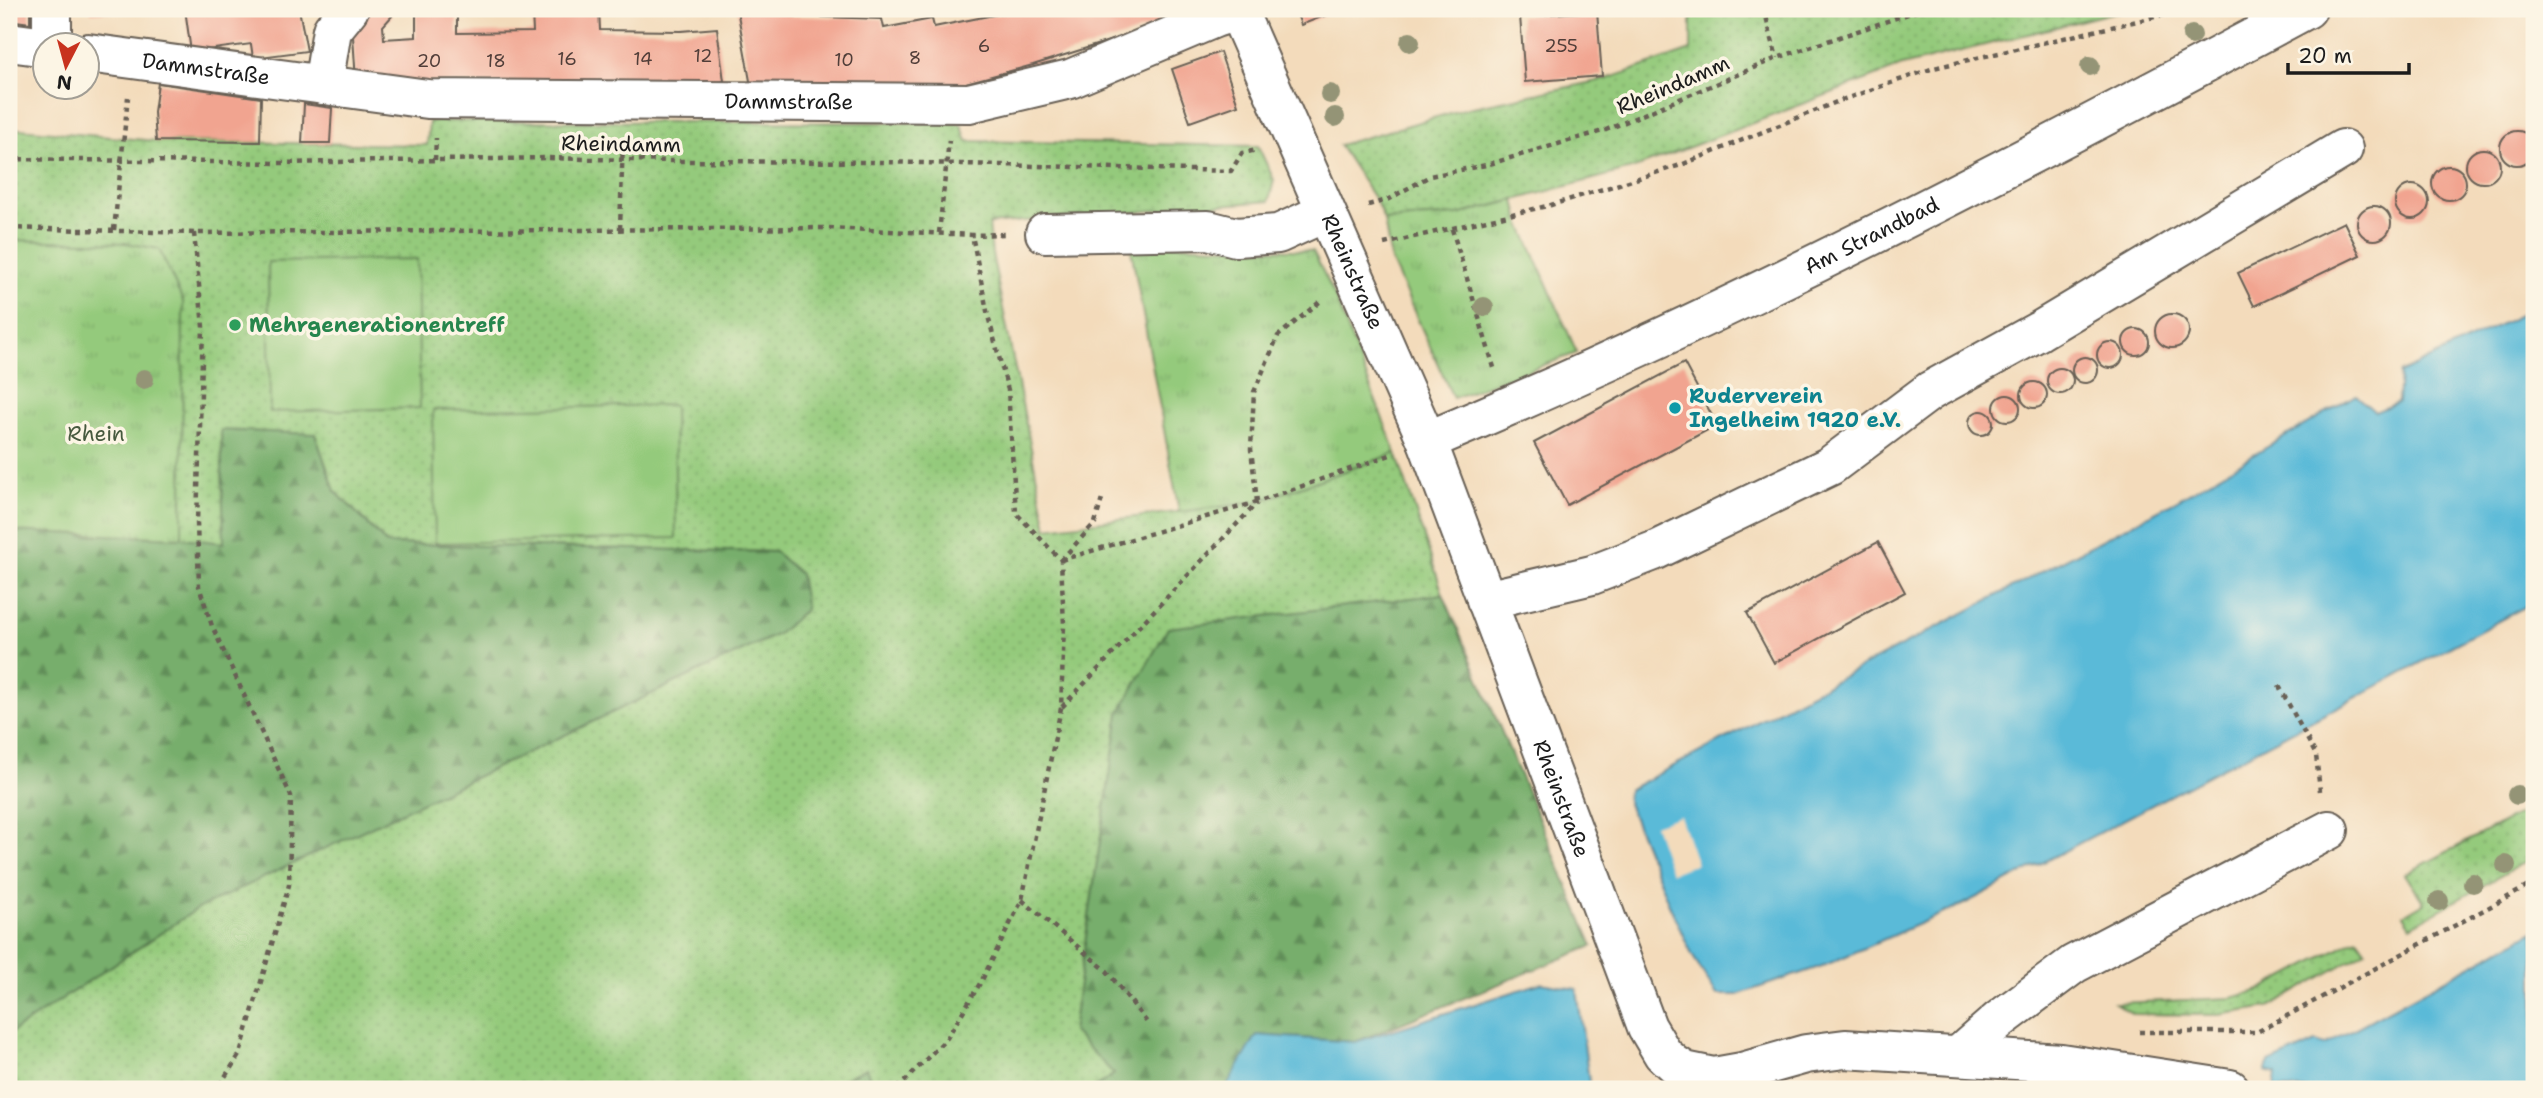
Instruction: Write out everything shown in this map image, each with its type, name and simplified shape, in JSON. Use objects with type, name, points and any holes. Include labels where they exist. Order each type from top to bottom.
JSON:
[{"type":"street","points":[[52,9],[52,32]]},
{"type":"street","points":[[323,85],[331,30],[349,9]]},
{"type":"street","name":"Am Strandbad","points":[[1427,441],[1516,404],[1710,316],[2077,132],[2307,9]]},
{"type":"street","name":"Dammstraße","points":[[102,54],[428,99],[969,103],[1070,79],[1237,10]]},
{"type":"street","name":"Rheinstraße","points":[[1237,10],[1320,218],[1352,270],[1427,441],[1647,1027],[1663,1054],[1685,1071],[1714,1077],[1806,1054],[1845,1049],[2061,1063],[2230,1089]]},
{"type":"street","points":[[9,42],[32,45]]},
{"type":"street","points":[[1486,600],[1547,587],[1654,551],[1830,466],[1930,391],[2039,331],[2343,149]]},
{"type":"street","points":[[1045,233],[1208,230],[1236,237],[1278,234],[1320,218]]},
{"type":"street","points":[[1958,1056],[1999,1020],[2074,964],[2329,830]]},
{"type":"path","points":[[1764,9],[1777,58]]},
{"type":"path","name":"Rheindamm","points":[[1320,218],[1387,200],[1430,177],[1486,165],[1606,130],[1777,58],[1923,9]]},
{"type":"path","points":[[1257,502],[1251,449],[1254,392],[1278,336],[1387,242],[1551,205],[1681,165],[1839,101],[1934,68],[2189,9]]},
{"type":"path","points":[[114,230],[133,58]]},
{"type":"path","name":"Rheindamm","points":[[9,159],[281,163],[548,158],[1231,171],[1242,153]]},
{"type":"path","points":[[620,229],[621,160]]},
{"type":"path","points":[[939,233],[948,164]]},
{"type":"path","points":[[9,228],[194,233],[827,228],[972,235],[1045,233]]},
{"type":"path","points":[[1452,228],[1499,382],[1516,404]]},
{"type":"path","points":[[194,233],[203,327],[197,522],[199,586],[212,626],[291,796],[289,885],[240,1055],[218,1089]]},
{"type":"path","points":[[897,1089],[947,1038],[982,980],[1022,900],[1061,708],[1064,625],[1061,560],[1017,513],[1008,390],[988,316],[972,235]]},
{"type":"path","points":[[1061,560],[1257,502],[1427,441]]},
{"type":"path","points":[[1061,560],[1094,523],[1102,499]]},
{"type":"path","points":[[1061,708],[1257,502]]},
{"type":"path","points":[[2279,686],[2316,755]]},
{"type":"path","points":[[2136,1032],[2257,1032],[2534,883]]},
{"type":"path","points":[[1022,900],[1107,971],[1149,1025]]},
{"type":"green space","points":[[2127,9],[1902,66],[1635,168],[1458,215],[1384,220],[1376,201],[1339,145],[1468,108],[1607,79],[1691,50],[1691,10]]},
{"type":"green space","points":[[429,121],[949,123],[961,124],[967,141],[1258,146],[1274,180],[1269,201],[989,224],[992,254],[1047,528],[1257,502],[1396,453],[1443,594],[1168,629],[1114,1075],[1093,1089],[874,1089],[866,1068],[825,1089],[9,1089],[9,1034],[197,909],[778,634],[806,609],[775,552],[387,544],[335,491],[315,434],[225,544],[182,538],[9,531],[9,128],[156,141],[427,145]]},
{"type":"green space","points":[[1515,200],[1520,222],[1577,353],[1453,398],[1391,260],[1384,220],[1458,215]]},
{"type":"green space","name":"Rhein","points":[[9,240],[126,243],[159,249],[183,301],[182,538],[9,531]]},
{"type":"green space","points":[[1130,243],[1313,251],[1334,294],[1396,453],[1257,502],[1179,512]]},
{"type":"green space","points":[[417,259],[420,408],[270,412],[268,262]]},
{"type":"green space","points":[[674,405],[676,538],[435,543],[433,410]]},
{"type":"green space","points":[[221,430],[315,434],[335,491],[387,544],[775,552],[800,574],[806,609],[778,634],[197,909],[9,1034],[9,531],[182,538],[224,543]]},
{"type":"green space","points":[[1443,594],[1593,946],[1355,1042],[1257,1035],[1225,1089],[1093,1089],[1114,1074],[1072,1031],[1119,713],[1168,628]]},
{"type":"green space","points":[[2534,806],[2534,857],[2411,926],[2404,915],[2424,903],[2405,874]]},
{"type":"green space","points":[[2357,938],[2366,951],[2269,1007],[2219,1015],[2133,1014],[2115,1003],[2232,998],[2260,990]]},
{"type":"green space","points":[[866,1068],[874,1089],[825,1089]]},
{"type":"water","points":[[2534,308],[2534,602],[1964,904],[1828,964],[1737,995],[1717,995],[1692,955],[1668,902],[1627,801],[1628,790],[2172,503],[2356,395],[2375,412],[2398,402],[2400,373]]},
{"type":"water","points":[[2534,931],[2534,1089],[2274,1089],[2276,1074],[2265,1071],[2269,1063],[2316,1042],[2325,1045]]},
{"type":"water","points":[[1541,983],[1577,989],[1590,1089],[1225,1089],[1257,1035],[1355,1042]]},
{"type":"pier","points":[[1680,816],[1697,864],[1671,873],[1654,825]]},
{"type":"building","points":[[9,9],[30,9],[30,23],[9,20]]},
{"type":"building","points":[[91,9],[119,9],[119,11],[91,13]]},
{"type":"building","points":[[185,9],[299,9],[307,51],[253,58],[251,44],[191,52]]},
{"type":"building","points":[[362,9],[388,9],[392,16],[383,26],[384,39],[416,37],[416,9],[457,9],[457,33],[533,32],[532,12],[599,9],[600,30],[681,31],[717,28],[724,81],[691,88],[356,81],[352,21]]},
{"type":"building","points":[[737,9],[789,9],[791,16],[882,19],[884,28],[932,19],[934,27],[1023,9],[1197,9],[1131,34],[1033,65],[947,88],[752,92]]},
{"type":"building","points":[[1295,9],[1342,9],[1301,25]]},
{"type":"building","points":[[1597,11],[1602,76],[1525,82],[1520,16]]},
{"type":"building","points":[[1220,52],[1238,105],[1190,122],[1172,69]]},
{"type":"building","points":[[158,83],[261,98],[260,142],[156,141],[154,112]]},
{"type":"building","points":[[304,104],[332,108],[330,143],[302,143]]},
{"type":"building","points":[[2517,131],[2529,136],[2534,148],[2529,160],[2517,165],[2505,160],[2500,148],[2505,136]]},
{"type":"building","points":[[2483,149],[2495,154],[2500,166],[2495,178],[2483,183],[2471,178],[2466,166],[2471,154]]},
{"type":"building","points":[[2449,166],[2461,171],[2466,183],[2461,195],[2449,200],[2437,195],[2432,183],[2437,171]]},
{"type":"building","points":[[2412,185],[2424,190],[2429,202],[2424,214],[2412,219],[2400,214],[2395,202],[2400,190]]},
{"type":"building","points":[[2374,206],[2386,211],[2391,223],[2386,235],[2374,240],[2362,235],[2357,223],[2362,211]]},
{"type":"building","points":[[2344,222],[2360,255],[2254,306],[2238,273]]},
{"type":"building","points":[[2172,314],[2184,319],[2189,331],[2184,343],[2172,348],[2160,343],[2155,331],[2160,319]]},
{"type":"building","points":[[2136,329],[2145,333],[2149,342],[2145,351],[2136,355],[2127,351],[2123,342],[2127,333]]},
{"type":"building","points":[[2110,342],[2119,346],[2123,355],[2119,364],[2110,368],[2101,364],[2097,355],[2101,346]]},
{"type":"building","points":[[2085,357],[2094,361],[2098,370],[2094,379],[2085,383],[2076,379],[2072,370],[2076,361]]},
{"type":"building","points":[[1684,363],[1717,425],[1567,505],[1534,443]]},
{"type":"building","points":[[2060,368],[2069,372],[2073,381],[2069,390],[2060,394],[2051,390],[2047,381],[2051,372]]},
{"type":"building","points":[[2034,382],[2043,386],[2047,395],[2043,404],[2034,408],[2025,404],[2021,395],[2025,386]]},
{"type":"building","points":[[2007,395],[2016,399],[2020,408],[2016,417],[2007,421],[1998,417],[1994,408],[1998,399]]},
{"type":"building","points":[[1981,411],[1990,414],[1993,423],[1990,432],[1981,435],[1972,432],[1969,423],[1972,414]]},
{"type":"building","points":[[1878,542],[1905,592],[1774,663],[1747,613]]},
{"type":"place","name":"Mehrgenerationentreff","points":[[235,325]]},
{"type":"place","name":"Ruderverein Ingelheim 1920 e.V.","points":[[1675,408]]}]
